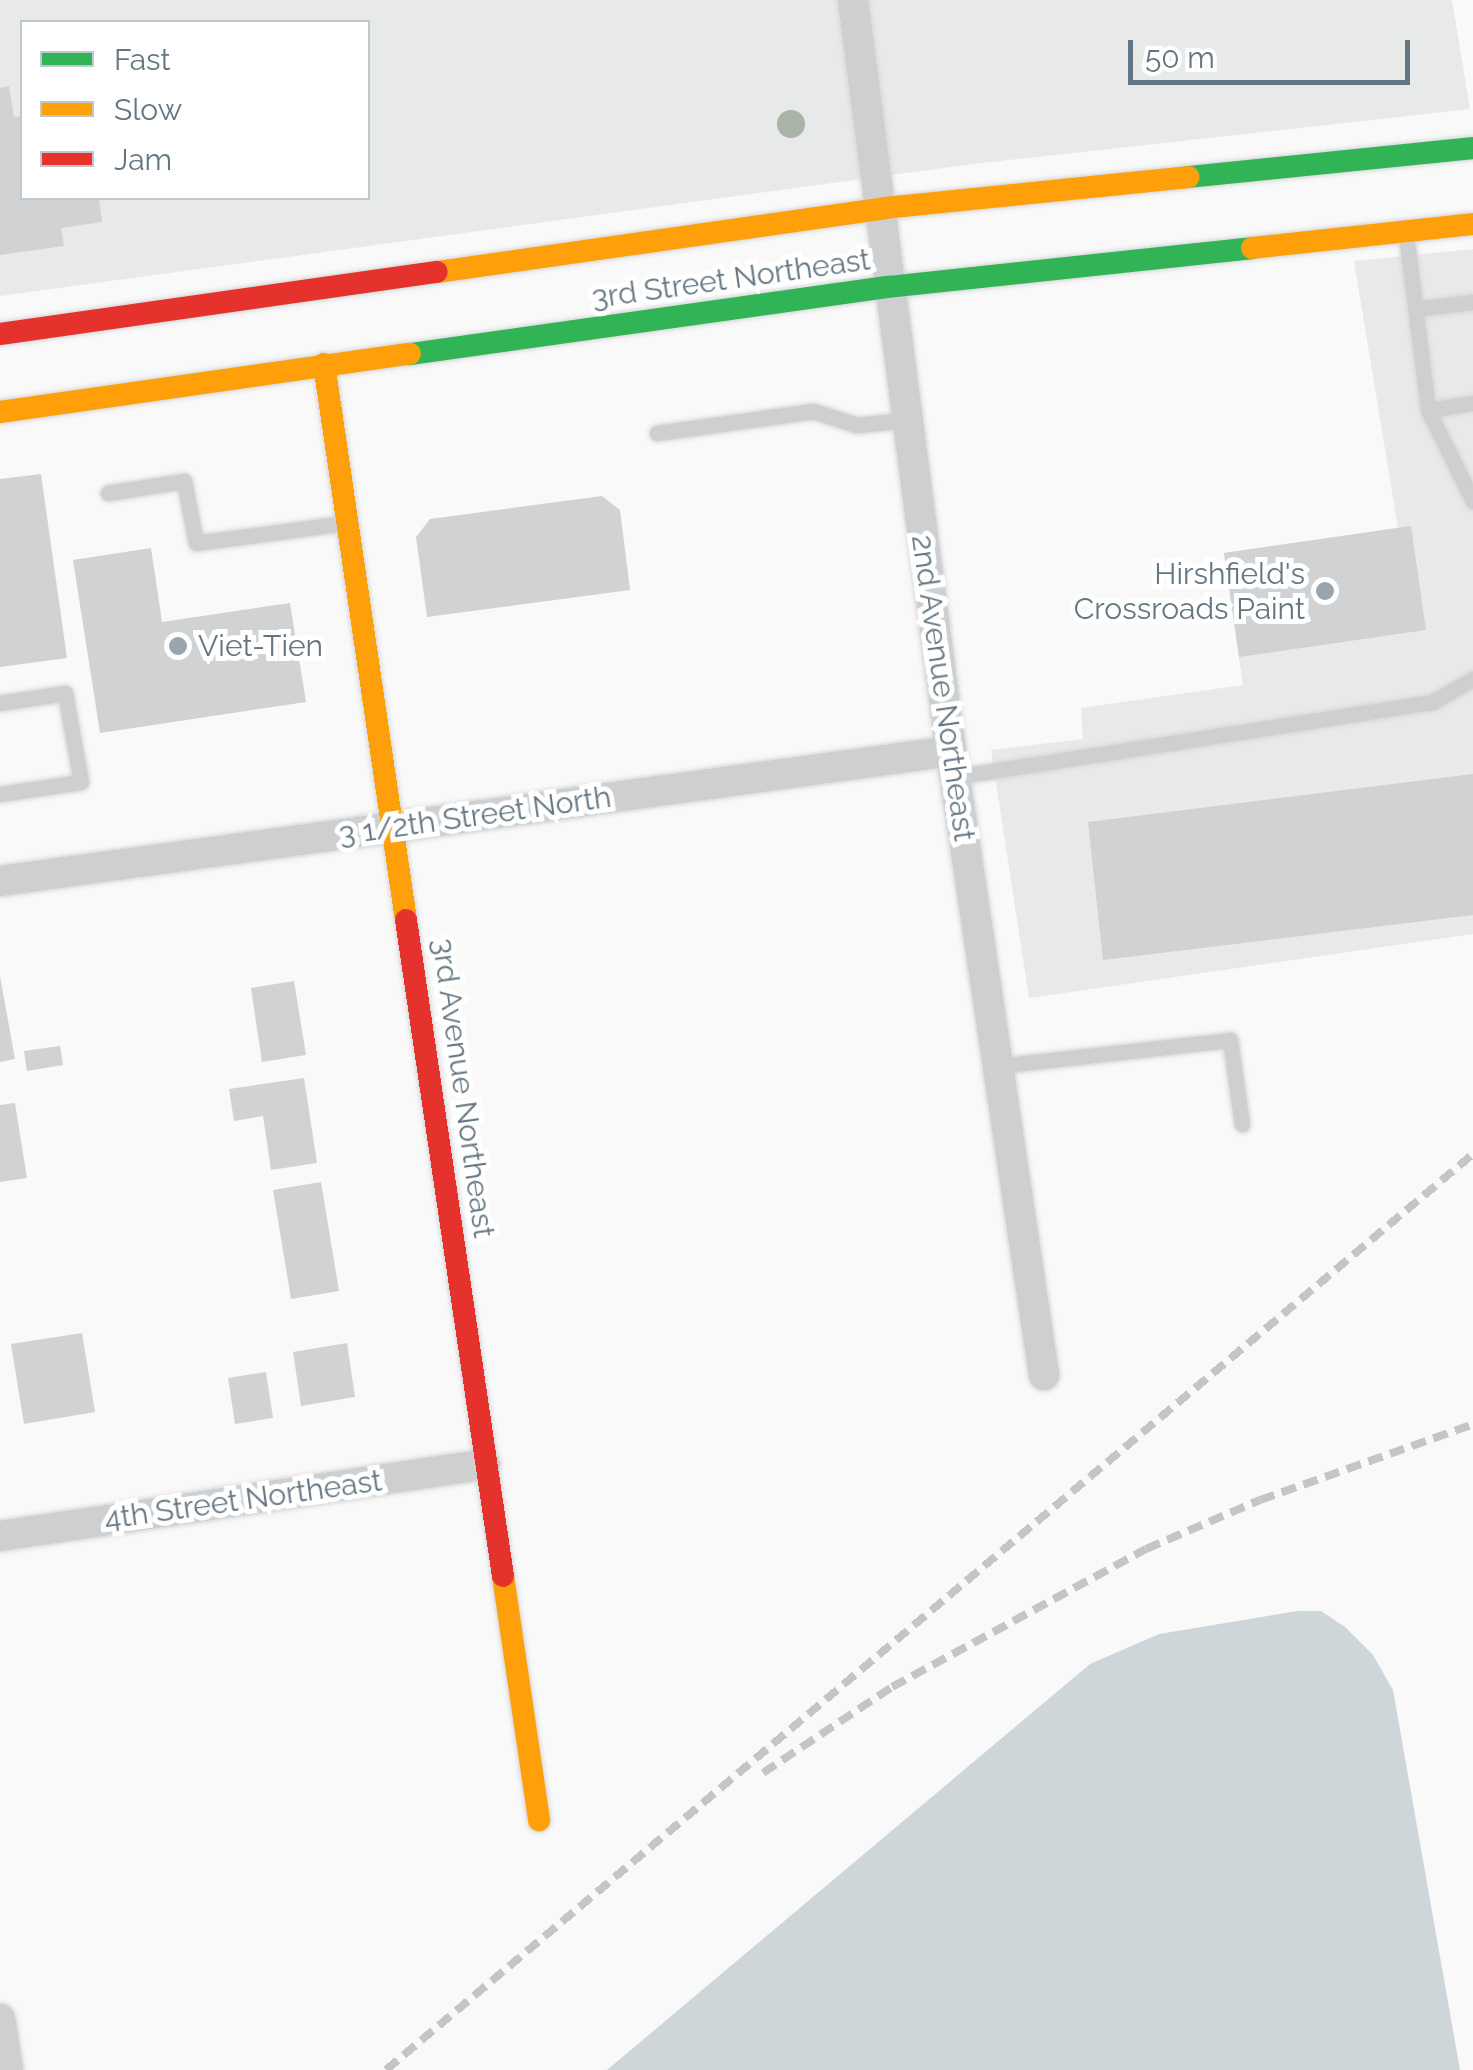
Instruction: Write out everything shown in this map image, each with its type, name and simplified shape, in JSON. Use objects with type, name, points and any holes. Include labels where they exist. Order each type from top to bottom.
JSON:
[{"type":"main road","name":"3rd Street Northeast","points":[[0,334],[884,208],[1473,148]]},
{"type":"main road","name":"3rd Street Northeast","points":[[0,412],[888,286],[1473,224]]},
{"type":"main road","name":"3rd Avenue Northeast","points":[[324,364],[396,826],[539,1820]]},
{"type":"street","name":"2nd Avenue Northeast","points":[[853,0],[884,208],[888,286],[952,764],[1044,1375]]},
{"type":"street","name":"3 1/2th Street North","points":[[0,881],[396,826],[952,764]]},
{"type":"street","name":"4th Street Northeast","points":[[0,1536],[485,1464]]},
{"type":"street","points":[[0,2019],[8,2070]]},
{"type":"lane","points":[[1405,231],[1428,410],[1473,501]]},
{"type":"lane","points":[[1415,310],[1473,302]]},
{"type":"lane","points":[[1428,410],[1473,403]]},
{"type":"lane","points":[[657,433],[813,411],[857,425],[906,420]]},
{"type":"lane","points":[[108,493],[184,481],[196,543],[348,522]]},
{"type":"lane","points":[[952,764],[1432,702],[1473,678]]},
{"type":"lane","points":[[0,703],[64,692],[81,782],[0,794]]},
{"type":"lane","points":[[997,1066],[1230,1040],[1242,1124]]},
{"type":"shaded area","points":[[0,0],[1452,0],[1470,109],[973,164],[0,296]]},
{"type":"shaded area","points":[[1473,249],[1473,934],[1029,998],[991,750],[1083,739],[1081,708],[1243,685],[1224,553],[1398,528],[1354,261]]},
{"type":"shaded area","points":[[1297,1611],[1321,1611],[1345,1627],[1373,1655],[1393,1690],[1460,2070],[607,2070],[1090,1664],[1159,1634]]},
{"type":"building","points":[[9,86],[14,117],[20,116],[20,200],[99,200],[102,222],[61,228],[64,246],[0,255],[0,88]]},
{"type":"building","points":[[41,474],[67,658],[0,667],[0,479]]},
{"type":"building","points":[[602,496],[620,510],[630,590],[427,617],[416,537],[430,519]]},
{"type":"building","name":"Hirshfield's Crossroads Paint","points":[[1411,526],[1426,630],[1239,657],[1224,553]]},
{"type":"building","points":[[151,548],[162,622],[290,603],[306,702],[100,733],[73,560]]},
{"type":"building","points":[[1473,774],[1473,915],[1103,960],[1088,822]]},
{"type":"building","points":[[0,976],[15,1059],[0,1062]]},
{"type":"building","points":[[294,981],[306,1055],[262,1062],[251,988]]},
{"type":"building","points":[[60,1046],[63,1065],[27,1071],[24,1051]]},
{"type":"building","points":[[304,1078],[317,1163],[271,1170],[263,1116],[234,1121],[229,1089]]},
{"type":"building","points":[[15,1103],[27,1178],[0,1182],[0,1105]]},
{"type":"building","points":[[321,1182],[339,1291],[291,1299],[273,1190]]},
{"type":"building","points":[[82,1333],[95,1412],[24,1424],[11,1344]]},
{"type":"building","points":[[347,1343],[355,1397],[301,1406],[293,1352]]},
{"type":"building","points":[[266,1372],[273,1418],[235,1424],[228,1378]]},
{"type":"railway","points":[[386,2070],[1473,1154]]},
{"type":"railway","points":[[763,1773],[892,1687],[1146,1549],[1260,1500],[1473,1424]]},
{"type":"traffic: fast","points":[[1188,177],[1473,148]]},
{"type":"traffic: fast","points":[[410,354],[888,287],[1252,248]]},
{"type":"traffic: slow","points":[[437,272],[884,208],[1188,177]]},
{"type":"traffic: slow","points":[[1252,248],[1473,224]]},
{"type":"traffic: slow","points":[[0,412],[410,354]]},
{"type":"traffic: slow","points":[[324,364],[406,920]]},
{"type":"traffic: slow","points":[[503,1576],[539,1820]]},
{"type":"traffic: jam","points":[[0,334],[437,272]]},
{"type":"traffic: jam","points":[[406,920],[503,1576]]},
{"type":"place","name":"Hirshfield's Crossroads Paint","points":[[1325,591]]},
{"type":"place","name":"Viet-Tien","points":[[178,646]]}]
